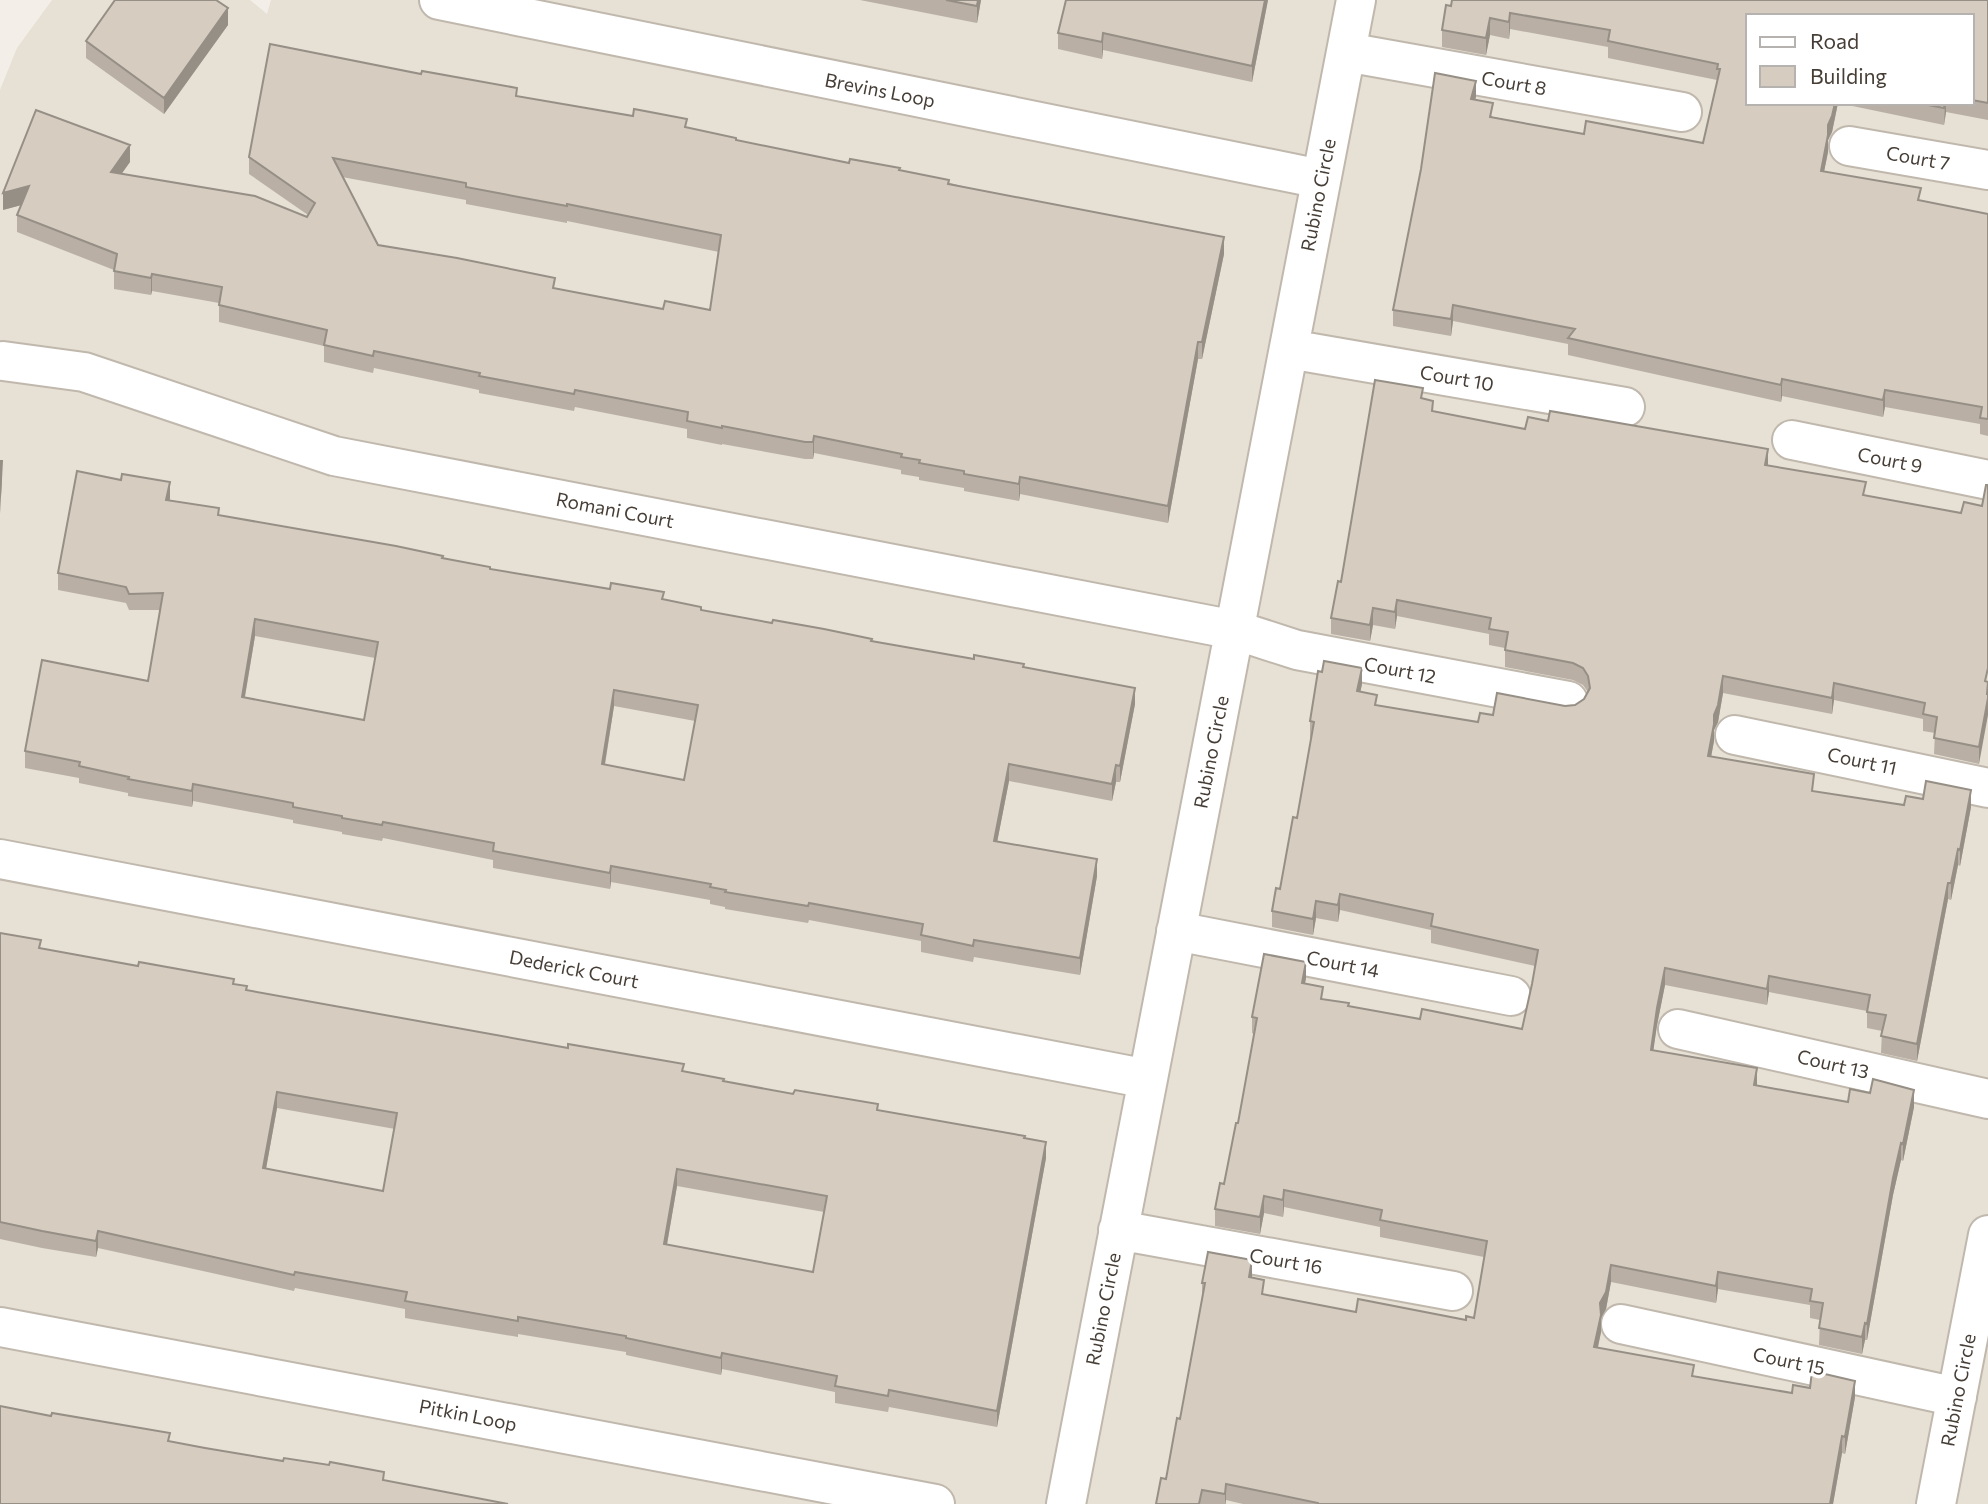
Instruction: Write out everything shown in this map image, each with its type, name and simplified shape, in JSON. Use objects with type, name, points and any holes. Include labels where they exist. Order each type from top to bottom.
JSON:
[{"type":"street","name":"Brevins Loop","points":[[439,0],[1321,179]]},
{"type":"street","name":"Rubino Circle","points":[[1066,1504],[1356,0]]},
{"type":"street","name":"Court 8","points":[[1346,52],[1682,112]]},
{"type":"street","name":"Court 7","points":[[1849,146],[1988,170]]},
{"type":"street","name":"Court 10","points":[[1289,349],[1625,407]]},
{"type":"street","name":"Romani Court","points":[[4,361],[84,372],[334,456],[1234,630]]},
{"type":"street","name":"Court 9","points":[[1792,440],[1988,480]]},
{"type":"street","name":"Court 12","points":[[1234,630],[1297,650],[1568,701]]},
{"type":"street","name":"Court 11","points":[[1735,735],[1988,788]]},
{"type":"street","name":"Dederick Court","points":[[0,859],[1147,1079]]},
{"type":"street","name":"Court 14","points":[[1176,931],[1511,996]]},
{"type":"street","name":"Court 13","points":[[1678,1029],[1988,1099]]},
{"type":"street","name":"Court 16","points":[[1118,1230],[1454,1291]]},
{"type":"street","name":"Rubino Circle","points":[[1936,1504],[1957,1397],[1982,1301],[1988,1235]]},
{"type":"street","name":"Court 15","points":[[1621,1324],[1957,1397]]},
{"type":"street","name":"Pitkin Loop","points":[[0,1327],[935,1504]]},
{"type":"shaded area","points":[[52,0],[250,0],[267,14],[271,0],[1988,0],[1988,1504],[0,1504],[0,90],[17,48]]},
{"type":"building","points":[[115,0],[216,0],[228,8],[164,98],[86,41]]},
{"type":"building","points":[[946,0],[978,0],[977,6]]},
{"type":"building","points":[[1066,0],[1265,0],[1252,66],[1103,33],[1102,42],[1058,33]]},
{"type":"building","points":[[1452,0],[1988,0],[1988,103],[1974,100],[1974,14],[1746,14],[1746,105],[1835,105],[1828,125],[1821,171],[1921,188],[1918,200],[1988,214],[1988,419],[1980,418],[1982,407],[1885,390],[1883,400],[1782,379],[1781,385],[1568,338],[1575,329],[1453,305],[1451,319],[1393,310],[1421,169],[1435,73],[1476,81],[1471,99],[1493,103],[1490,117],[1584,134],[1586,121],[1703,143],[1720,69],[1717,69],[1718,64],[1608,41],[1610,30],[1510,13],[1509,22],[1490,18],[1486,38],[1442,30],[1446,5],[1451,6]]},
{"type":"building","points":[[270,44],[421,74],[422,71],[517,88],[516,96],[633,116],[634,109],[687,119],[685,127],[736,140],[849,163],[850,159],[900,168],[899,170],[949,180],[948,184],[1224,237],[1202,342],[1198,342],[1168,506],[1020,477],[1019,484],[964,474],[964,471],[919,463],[920,460],[901,457],[902,454],[814,436],[813,442],[805,442],[722,428],[687,421],[688,412],[575,390],[574,394],[479,376],[480,373],[374,351],[373,356],[324,345],[327,330],[219,305],[222,287],[152,274],[151,278],[114,271],[117,254],[17,215],[29,186],[3,193],[36,110],[130,145],[111,172],[255,196],[307,217],[315,203],[249,157]],"holes":[[[333,158],[466,183],[466,187],[721,235],[710,310],[665,301],[663,309],[553,288],[555,278],[378,245]]]},
{"type":"building","points":[[1375,380],[1423,388],[1421,398],[1433,401],[1432,411],[1525,429],[1528,417],[1548,421],[1550,411],[1768,449],[1765,465],[1866,482],[1863,495],[1961,513],[1964,502],[1982,506],[1988,485],[1988,668],[1985,681],[1988,682],[1988,698],[1979,747],[1934,738],[1937,717],[1923,714],[1925,703],[1834,683],[1832,698],[1723,676],[1708,756],[1814,774],[1812,791],[1904,805],[1906,796],[1923,799],[1926,781],[1971,790],[1960,850],[1958,849],[1951,883],[1948,883],[1917,1044],[1881,1036],[1886,1015],[1867,1012],[1870,995],[1769,976],[1767,989],[1665,968],[1657,1008],[1651,1050],[1757,1068],[1754,1085],[1848,1102],[1850,1089],[1870,1093],[1873,1079],[1914,1090],[1893,1178],[1867,1324],[1865,1323],[1862,1337],[1819,1328],[1823,1303],[1810,1301],[1812,1289],[1718,1272],[1716,1286],[1611,1265],[1606,1292],[1600,1303],[1601,1315],[1594,1347],[1694,1365],[1692,1376],[1792,1393],[1793,1385],[1810,1388],[1812,1371],[1855,1381],[1830,1504],[1318,1504],[1226,1484],[1225,1494],[1202,1490],[1199,1504],[1156,1504],[1161,1478],[1166,1479],[1177,1418],[1180,1419],[1205,1283],[1202,1283],[1208,1252],[1252,1260],[1249,1277],[1264,1280],[1262,1294],[1356,1312],[1358,1299],[1466,1320],[1466,1316],[1474,1318],[1487,1241],[1380,1220],[1382,1210],[1284,1190],[1283,1200],[1264,1196],[1260,1217],[1215,1209],[1220,1183],[1224,1184],[1238,1123],[1257,1018],[1252,1017],[1264,954],[1306,962],[1302,983],[1323,987],[1321,999],[1420,1019],[1422,1009],[1522,1029],[1532,984],[1538,950],[1431,926],[1433,914],[1340,894],[1338,905],[1316,901],[1313,919],[1272,911],[1276,888],[1280,889],[1293,817],[1297,818],[1314,722],[1310,721],[1318,671],[1322,672],[1324,661],[1362,668],[1357,691],[1377,695],[1375,705],[1478,722],[1480,713],[1493,715],[1497,693],[1565,706],[1575,705],[1584,699],[1590,688],[1583,668],[1573,663],[1505,650],[1508,632],[1489,629],[1491,618],[1397,600],[1395,612],[1373,608],[1370,625],[1331,618],[1338,581],[1341,582]]},
{"type":"building","points":[[0,461],[2,461],[0,497]]},
{"type":"building","points":[[77,471],[121,480],[122,474],[170,482],[166,500],[219,508],[218,515],[396,546],[490,569],[610,589],[611,583],[664,592],[662,599],[701,607],[701,610],[824,629],[872,639],[871,641],[974,659],[974,655],[1135,688],[1120,766],[1116,765],[1112,784],[1009,764],[994,841],[1097,859],[1080,958],[974,940],[973,946],[921,935],[923,924],[809,903],[808,906],[725,892],[726,890],[710,887],[711,884],[611,866],[610,873],[493,851],[494,843],[383,822],[382,825],[342,818],[293,807],[293,803],[193,784],[192,791],[128,779],[129,777],[79,766],[80,762],[25,751],[42,660],[148,681],[163,593],[129,594],[126,587],[58,573]],"holes":[[[255,619],[378,642],[364,720],[242,697]],[[614,690],[698,705],[684,780],[602,764]]]},
{"type":"building","points":[[0,933],[41,940],[39,948],[138,966],[139,962],[234,979],[233,984],[247,986],[246,990],[568,1048],[568,1044],[684,1064],[682,1071],[724,1079],[723,1081],[793,1094],[795,1090],[878,1104],[877,1110],[1046,1142],[997,1411],[889,1390],[888,1396],[835,1386],[837,1376],[722,1353],[721,1358],[626,1336],[405,1301],[407,1292],[295,1272],[294,1275],[98,1231],[96,1241],[0,1222]],"holes":[[[277,1092],[397,1113],[383,1191],[263,1168]],[[677,1169],[827,1196],[813,1272],[664,1244]]]},
{"type":"building","points":[[0,1406],[170,1433],[168,1441],[205,1448],[283,1461],[284,1458],[329,1465],[330,1462],[384,1472],[383,1480],[508,1504],[0,1504]]}]
